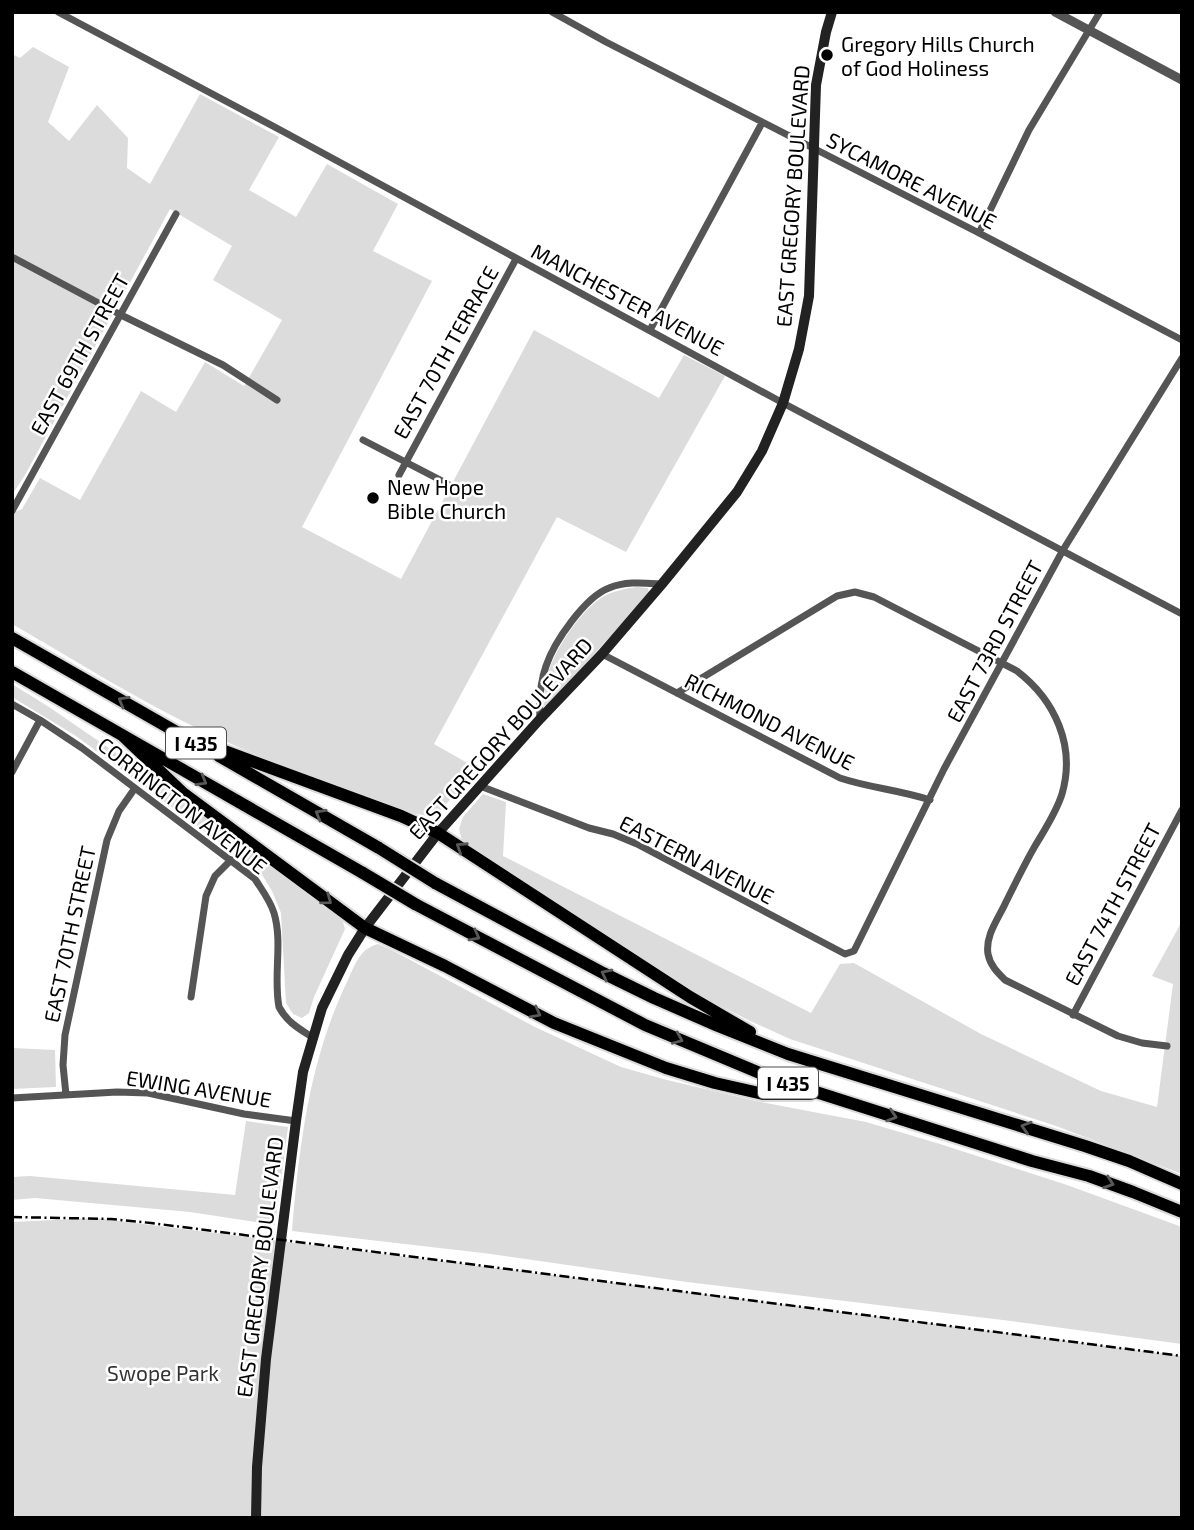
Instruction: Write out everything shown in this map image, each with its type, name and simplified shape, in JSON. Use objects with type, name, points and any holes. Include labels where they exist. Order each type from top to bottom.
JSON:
[{"type":"highway","name":"I 435","points":[[12,638],[379,848],[435,883],[654,998],[788,1054],[1085,1146],[1182,1184]]},
{"type":"highway","name":"I 435","points":[[12,673],[415,904],[645,1025],[772,1078],[1019,1157],[1089,1176],[1182,1212]]},
{"type":"highway","points":[[122,735],[183,793],[365,928],[554,1023],[666,1068],[764,1094],[824,1095]]},
{"type":"highway","points":[[189,738],[438,832],[690,997],[788,1054]]},
{"type":"main road","name":"EAST GREGORY BOULEVARD","points":[[256,1518],[264,1372],[296,1121],[303,1072],[322,1008],[348,955],[365,928],[438,832],[602,654],[662,584],[737,492],[762,451],[783,403],[799,349],[809,296],[816,85],[825,32],[832,12]]},
{"type":"street","name":"MANCHESTER AVENUE","points":[[58,12],[783,403],[1182,614]]},
{"type":"street","name":"SYCAMORE AVENUE","points":[[552,12],[1182,340]]},
{"type":"street","points":[[1055,12],[1182,80]]},
{"type":"street","points":[[978,233],[1029,130],[1100,12]]},
{"type":"street","points":[[650,330],[762,123]]},
{"type":"street","name":"EAST 69TH STREET","points":[[12,511],[176,214]]},
{"type":"street","points":[[12,257],[223,365],[277,400]]},
{"type":"street","name":"EAST 70TH TERRACE","points":[[399,475],[516,259]]},
{"type":"street","name":"EAST 73RD STREET","points":[[854,951],[944,769],[1063,550],[1182,358]]},
{"type":"street","points":[[363,440],[448,484]]},
{"type":"street","points":[[540,719],[539,701],[547,663],[580,609],[607,588],[631,583],[662,584]]},
{"type":"street","points":[[677,693],[837,596],[855,592],[874,597],[1017,671],[1029,680],[1051,707],[1063,735],[1066,769],[1055,810],[991,933],[988,956],[993,967],[1005,980],[1073,1015],[1118,1036],[1167,1046]]},
{"type":"street","name":"RICHMOND AVENUE","points":[[602,654],[840,778],[864,786],[907,792],[930,800]]},
{"type":"street","name":"CORRINGTON AVENUE","points":[[12,705],[82,748],[255,879],[270,901],[277,928],[279,1007],[289,1023],[312,1037]]},
{"type":"street","points":[[12,772],[40,720]]},
{"type":"street","name":"EASTERN AVENUE","points":[[480,786],[637,844],[845,954],[854,951]]},
{"type":"street","name":"EAST 70TH STREET","points":[[66,1095],[63,1065],[65,1035],[107,840],[118,811],[135,788]]},
{"type":"street","name":"EAST 74TH STREET","points":[[1073,1015],[1182,810]]},
{"type":"street","points":[[191,997],[206,896],[215,876],[230,860]]},
{"type":"street","name":"EWING AVENUE","points":[[12,1098],[117,1092],[148,1093],[244,1114],[296,1121]]},
{"type":"green space","points":[[33,47],[69,67],[48,122],[69,141],[97,105],[128,138],[127,168],[150,184],[200,94],[279,137],[249,190],[296,217],[327,164],[398,204],[373,251],[432,281],[302,527],[401,579],[534,330],[659,398],[684,355],[725,376],[626,552],[557,517],[434,744],[478,769],[438,813],[426,816],[411,813],[228,743],[154,706],[12,624],[12,513],[22,509],[40,478],[80,500],[141,391],[176,412],[205,362],[244,386],[282,320],[213,280],[232,246],[170,209],[12,495],[12,54],[20,58]]},
{"type":"green space","points":[[637,587],[648,588],[649,593],[549,705],[544,706],[548,673],[562,642],[577,622],[601,598]]},
{"type":"green space","points":[[12,684],[116,753],[343,922],[345,929],[309,1013],[302,1018],[293,1014],[286,1003],[281,913],[261,873],[76,736],[12,697]]},
{"type":"green space","points":[[483,794],[506,802],[503,856],[811,1013],[840,964],[854,963],[981,1034],[1101,1091],[1157,1107],[1173,984],[1152,976],[1182,921],[1182,1174],[1056,1126],[790,1039],[678,984],[462,840],[459,829],[463,817]]},
{"type":"green space","points":[[378,944],[535,1027],[621,1067],[756,1101],[866,1122],[1067,1185],[1182,1227],[1182,1344],[687,1282],[483,1253],[292,1231],[302,1136],[314,1074],[333,1014],[346,984],[361,955],[371,946]]},
{"type":"green space","points":[[12,1048],[55,1050],[56,1087],[12,1089]]},
{"type":"green space","points":[[246,1121],[288,1127],[275,1225],[190,1212],[35,1198],[12,1200],[12,1177],[30,1176],[235,1195]]},
{"type":"green space","name":"Swope Park","points":[[95,1218],[1182,1356],[1182,1518],[12,1518],[12,1222]]},
{"type":"railway","points":[[12,1217],[111,1219],[151,1223],[1182,1356]]},
{"type":"place","name":"Gregory Hills Church of God Holiness","points":[[827,55]]},
{"type":"place","name":"New Hope Bible Church","points":[[373,498]]}]
